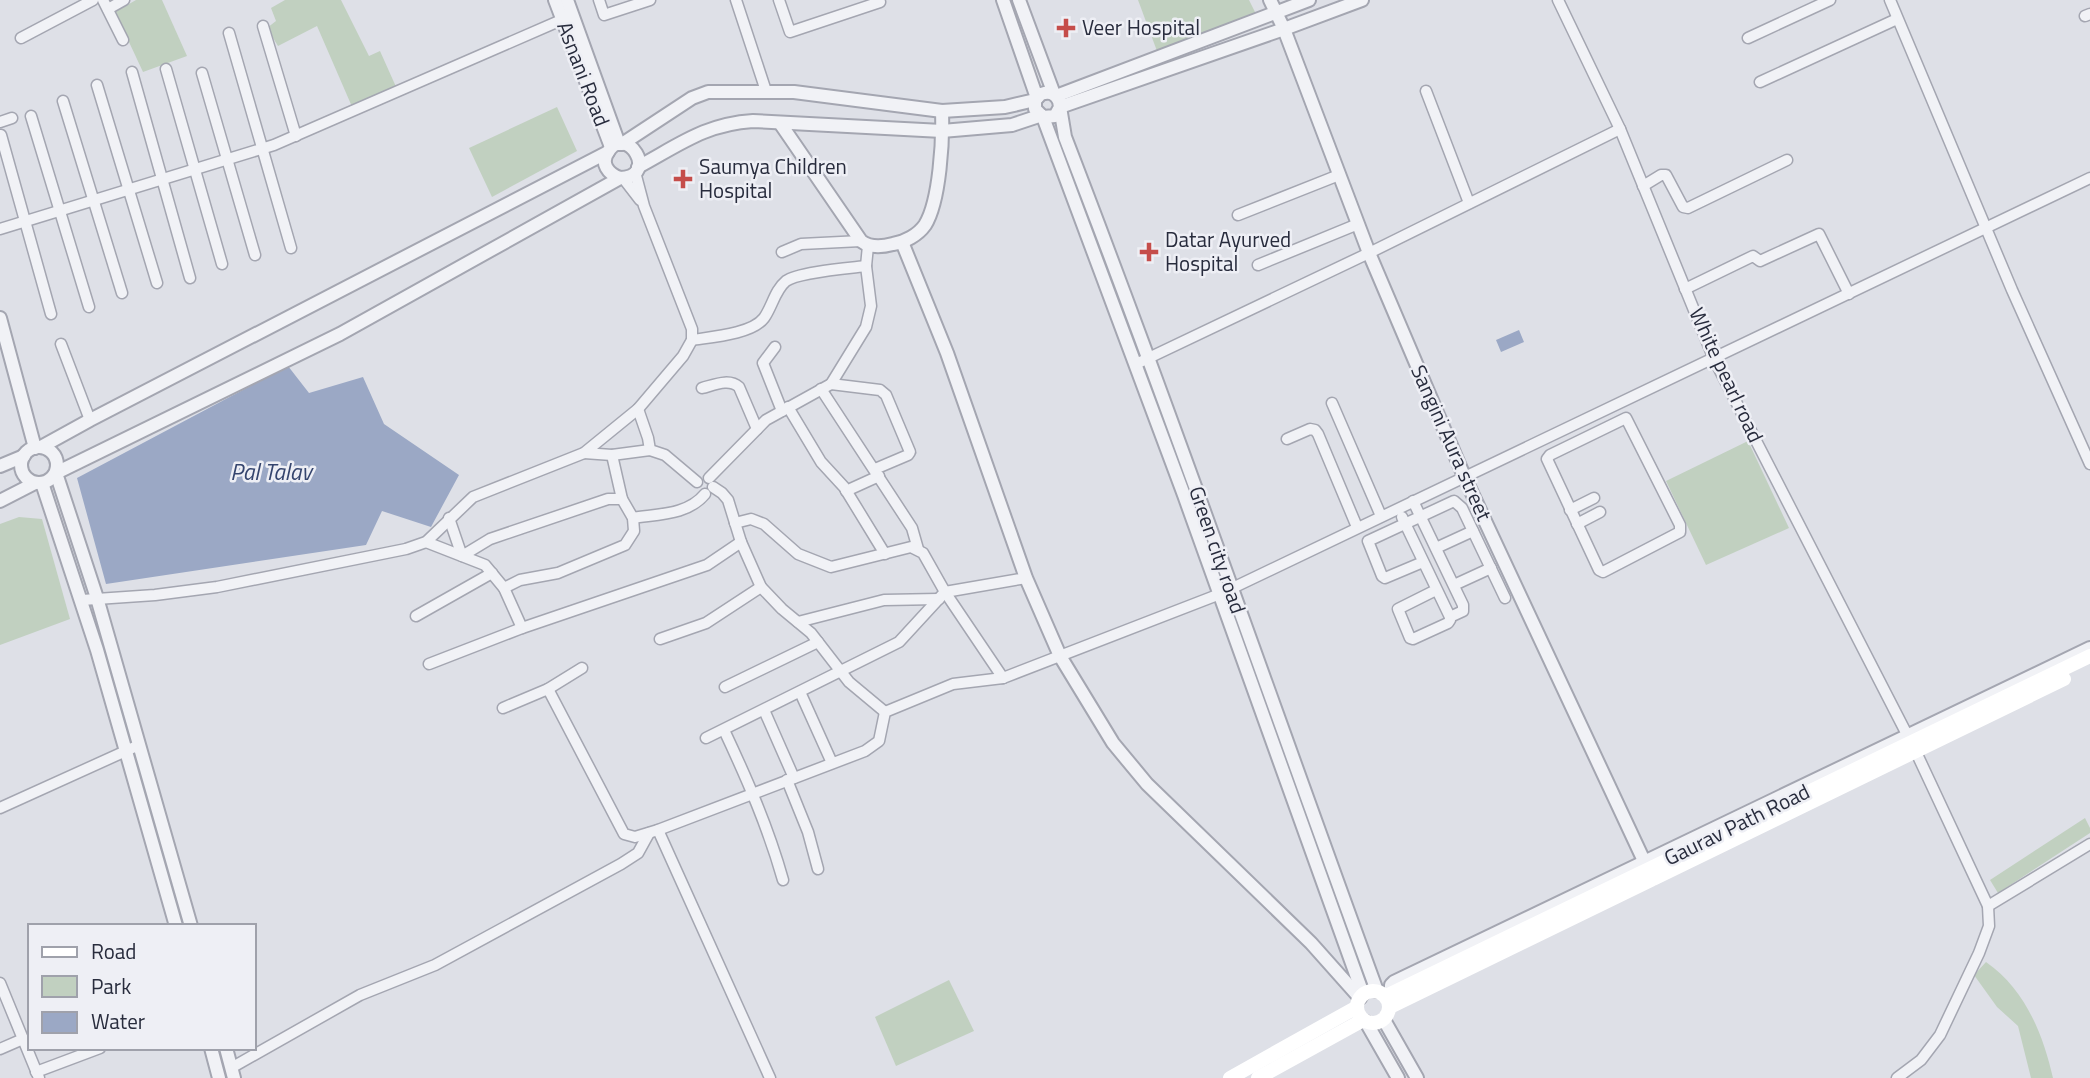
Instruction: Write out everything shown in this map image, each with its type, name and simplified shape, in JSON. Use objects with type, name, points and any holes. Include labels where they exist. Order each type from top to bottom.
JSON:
[{"type":"main road","name":"Gaurav Path Road","points":[[1913,747],[2090,656]]},
{"type":"main road","name":"Gaurav Path Road","points":[[1230,1078],[1647,869],[2090,666]]},
{"type":"main road","name":"Gaurav Path Road","points":[[1258,1078],[1374,1005]]},
{"type":"street","points":[[21,38],[93,0]]},
{"type":"street","points":[[123,40],[105,4],[124,0]]},
{"type":"street","name":"Asnani Road","points":[[555,0],[568,17]]},
{"type":"street","name":"Asnani Road","points":[[567,0],[568,17],[615,147]]},
{"type":"street","points":[[599,0],[604,15],[650,0]]},
{"type":"street","points":[[736,0],[766,91]]},
{"type":"street","points":[[779,0],[790,32],[880,2]]},
{"type":"street","points":[[1003,0],[1036,99],[1035,109],[1041,116]]},
{"type":"street","name":"Green city road","points":[[1019,0],[1057,101],[1065,137],[1150,357],[1225,591]]},
{"type":"street","name":"Sangini Aura street","points":[[1270,0],[1284,29],[1368,253],[1464,476],[1647,869]]},
{"type":"street","points":[[0,501],[38,483],[47,482],[56,473],[340,334],[719,125],[753,121],[942,131],[1012,125],[1041,116],[1051,117],[1057,101],[1309,0]]},
{"type":"street","points":[[1057,101],[1284,29],[1362,0]]},
{"type":"street","name":"White pearl road","points":[[1558,0],[1620,129],[1714,359],[1913,747],[1988,906]]},
{"type":"street","points":[[1748,38],[1830,0]]},
{"type":"street","points":[[1890,0],[2090,464]]},
{"type":"street","points":[[0,229],[263,149],[568,17]]},
{"type":"street","points":[[1760,82],[1897,19]]},
{"type":"street","points":[[263,26],[296,136]]},
{"type":"street","points":[[229,33],[291,248]]},
{"type":"street","points":[[166,69],[222,264]]},
{"type":"street","points":[[132,72],[190,278]]},
{"type":"street","points":[[202,72],[255,255]]},
{"type":"street","points":[[97,85],[157,283]]},
{"type":"street","points":[[1426,91],[1469,203]]},
{"type":"street","points":[[0,466],[615,147],[692,99],[708,92],[794,92],[942,111],[1005,107],[1036,99],[1045,92],[1057,101]]},
{"type":"street","points":[[63,101],[122,293]]},
{"type":"street","points":[[782,252],[801,244],[885,246],[902,242],[916,234],[925,225],[934,202],[942,111]]},
{"type":"street","points":[[32,116],[89,307]]},
{"type":"street","name":"Green city road","points":[[1041,116],[1225,591],[1374,1005]]},
{"type":"street","points":[[0,122],[12,118]]},
{"type":"street","points":[[633,518],[679,511],[698,503],[709,486],[766,420],[831,384],[866,327],[871,306],[865,244],[780,123]]},
{"type":"street","points":[[1136,364],[1620,129]]},
{"type":"street","points":[[1,135],[51,314]]},
{"type":"street","points":[[615,147],[632,147],[636,151],[639,162],[629,174],[610,173],[607,168],[606,157],[615,147]]},
{"type":"street","points":[[1643,187],[1661,175],[1666,175],[1683,207],[1688,208],[1787,160]]},
{"type":"street","points":[[82,600],[155,596],[217,587],[391,553],[426,542],[463,505],[483,492],[584,453],[638,410],[683,356],[692,340],[692,329],[684,305],[629,174]]},
{"type":"street","points":[[1238,215],[1339,175]]},
{"type":"street","points":[[885,712],[953,684],[1003,678],[1225,591],[2090,178]]},
{"type":"street","points":[[1258,265],[1358,225]]},
{"type":"street","points":[[1685,289],[1752,256],[1760,261],[1819,234],[1849,294]]},
{"type":"street","points":[[902,242],[947,353],[1026,578],[1060,656],[1113,743],[1147,784],[1374,1005],[1418,1078]]},
{"type":"street","points":[[692,340],[734,333],[754,326],[764,319],[780,288],[791,278],[866,266]]},
{"type":"street","points":[[0,318],[33,450],[22,471],[25,476],[38,483],[82,600],[190,924]]},
{"type":"street","points":[[61,344],[90,420]]},
{"type":"street","points":[[775,347],[763,363],[785,409],[821,462],[846,491],[885,554]]},
{"type":"street","points":[[702,388],[735,383],[757,429]]},
{"type":"street","points":[[831,384],[874,389],[886,395],[910,452],[846,491]]},
{"type":"street","points":[[821,389],[912,528],[918,549]]},
{"type":"street","points":[[1332,403],[1381,516]]},
{"type":"street","points":[[638,410],[650,450]]},
{"type":"street","points":[[1627,419],[1680,532],[1603,572],[1599,569],[1570,510],[1547,459],[1570,445],[1627,419]]},
{"type":"street","points":[[1287,439],[1310,429],[1315,430],[1357,527]]},
{"type":"street","points":[[1563,430],[1570,445]]},
{"type":"street","points":[[33,450],[51,452],[55,456],[56,473],[97,598],[176,924]]},
{"type":"street","points":[[584,453],[612,455],[650,450],[665,455],[697,482],[698,490],[709,486],[722,493],[728,500],[741,542],[761,587],[818,642],[849,682],[885,712]]},
{"type":"street","points":[[504,589],[520,580],[558,573],[625,545],[634,531],[633,518],[622,499],[612,455]]},
{"type":"street","points":[[1570,510],[1594,498]]},
{"type":"street","points":[[462,556],[490,539],[608,499],[622,499]]},
{"type":"street","points":[[1413,501],[1464,608],[1450,617],[1448,623],[1413,639],[1409,637],[1398,609],[1436,590]]},
{"type":"street","points":[[1423,562],[1390,578],[1382,576],[1368,541],[1454,501],[1461,506],[1505,598]]},
{"type":"street","points":[[1398,509],[1450,617]]},
{"type":"street","points":[[1577,524],[1600,512]]},
{"type":"street","points":[[449,519],[462,556]]},
{"type":"street","points":[[736,523],[751,519],[764,524],[798,554],[831,567],[911,547],[918,549],[923,553],[942,596],[1003,678]]},
{"type":"street","points":[[1436,548],[1473,531]]},
{"type":"street","points":[[426,542],[485,565],[504,589],[522,628]]},
{"type":"street","points":[[429,664],[522,628],[708,565],[741,542]]},
{"type":"street","points":[[1454,585],[1491,568]]},
{"type":"street","points":[[416,616],[492,573]]},
{"type":"street","points":[[797,622],[884,600],[942,596],[1026,578]]},
{"type":"street","points":[[660,639],[706,623],[761,587]]},
{"type":"street","points":[[706,738],[899,642],[942,596]]},
{"type":"street","points":[[725,687],[818,642]]},
{"type":"street","points":[[1913,747],[2090,648]]},
{"type":"street","points":[[503,708],[548,689],[582,668]]},
{"type":"street","points":[[548,689],[624,834],[635,837],[865,751],[879,741],[885,712]]},
{"type":"street","points":[[800,692],[832,763]]},
{"type":"street","points":[[764,710],[791,779],[818,869]]},
{"type":"street","points":[[724,730],[754,793],[783,880]]},
{"type":"street","points":[[0,808],[133,747]]},
{"type":"street","points":[[227,1050],[233,1073],[360,995],[435,965],[621,864],[638,853],[653,832]]},
{"type":"street","points":[[653,832],[770,1078]]},
{"type":"street","points":[[1897,1078],[1921,1060],[1940,1035],[1979,953],[1989,926],[1988,906],[2090,844]]},
{"type":"street","points":[[0,983],[38,1076],[96,1050]]},
{"type":"street","points":[[1374,1005],[1398,1078]]},
{"type":"street","points":[[0,1049],[23,1039]]},
{"type":"street","points":[[212,1050],[219,1078]]},
{"type":"green space","points":[[136,0],[162,0],[187,56],[143,72],[115,12]]},
{"type":"green space","points":[[285,0],[341,0],[369,56],[380,51],[397,89],[353,109],[317,26],[278,46],[267,28],[276,21],[271,8]]},
{"type":"green space","points":[[1138,0],[1249,0],[1256,14],[1157,51]]},
{"type":"green space","points":[[557,107],[577,151],[492,197],[469,148]]},
{"type":"green space","points":[[1748,441],[1789,528],[1706,565],[1666,481]]},
{"type":"green space","points":[[19,517],[42,519],[70,619],[0,645],[0,524]]},
{"type":"green space","points":[[2085,818],[2090,833],[1998,893],[1990,880]]},
{"type":"green space","points":[[1986,962],[2012,985],[2022,999],[2038,1029],[2053,1078],[2031,1078],[2018,1026],[1997,1007],[1974,975]]},
{"type":"green space","points":[[949,980],[974,1031],[896,1066],[875,1017]]},
{"type":"water","points":[[1519,330],[1524,342],[1501,352],[1496,340]]},
{"type":"water","name":"Pal Talav","points":[[288,366],[309,393],[363,377],[384,424],[459,475],[431,527],[382,511],[366,545],[106,584],[77,478]]},
{"type":"place","name":"Veer Hospital","points":[[1066,28]]},
{"type":"place","name":"Saumya Children Hospital","points":[[683,179]]},
{"type":"place","name":"Datar Ayurved Hospital","points":[[1149,252]]}]
